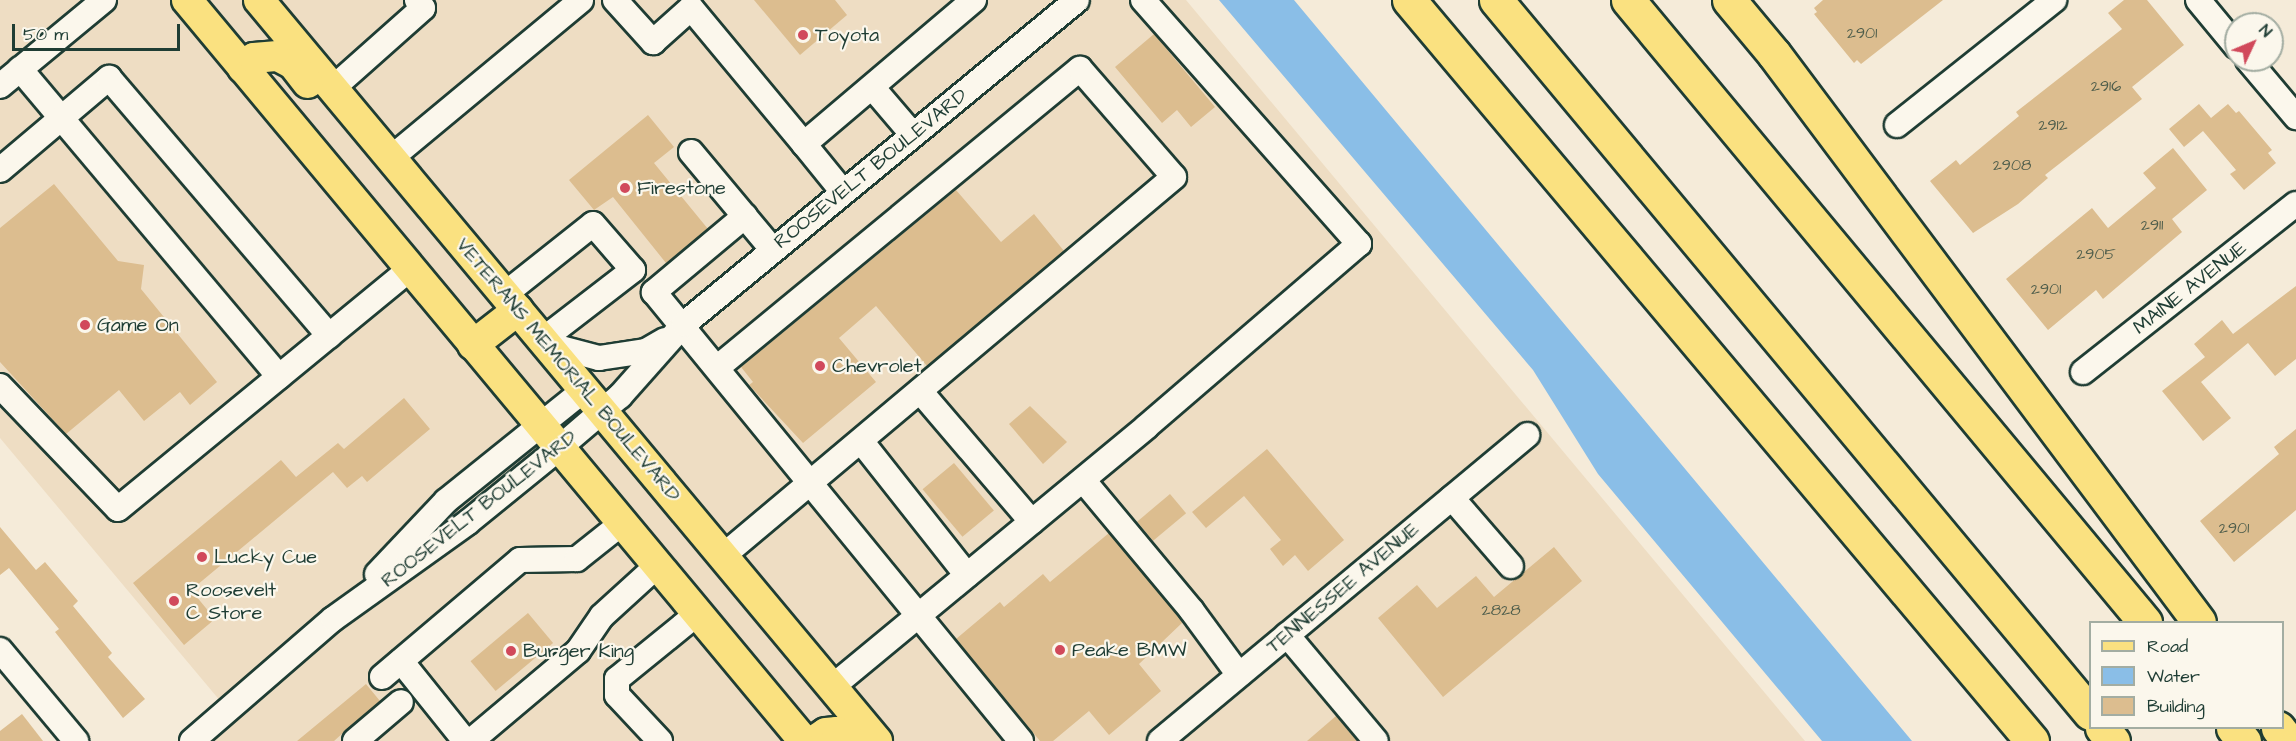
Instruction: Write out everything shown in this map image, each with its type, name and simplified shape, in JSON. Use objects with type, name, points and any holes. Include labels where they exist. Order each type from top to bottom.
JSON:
[{"type":"highway","points":[[1409,0],[2032,741]]},
{"type":"highway","points":[[1497,0],[2089,711]]},
{"type":"highway","points":[[1510,0],[1703,246]]},
{"type":"highway","points":[[1628,0],[2144,621]]},
{"type":"highway","points":[[1729,0],[1774,54],[2198,621]]},
{"type":"highway","points":[[2103,729],[2114,741]]},
{"type":"highway","points":[[2234,729],[2244,741]]},
{"type":"highway","points":[[2279,729],[2288,741]]},
{"type":"main road","points":[[188,0],[558,449],[804,741]]},
{"type":"main road","name":"VETERANS MEMORIAL BOULEVARD","points":[[259,0],[877,741]]},
{"type":"main road","points":[[243,68],[265,55],[278,56],[293,64],[428,228],[459,239]]},
{"type":"main road","points":[[473,345],[511,302]]},
{"type":"main road","points":[[814,741],[826,733],[837,732],[851,741]]},
{"type":"street","points":[[0,86],[104,0]]},
{"type":"street","points":[[391,158],[581,0]]},
{"type":"street","points":[[615,0],[652,42],[691,8],[843,192]]},
{"type":"street","points":[[804,144],[974,0]]},
{"type":"street","name":"ROOSEVELT BOULEVARD","points":[[192,741],[333,619],[467,523],[558,449],[593,401],[1077,0]]},
{"type":"street","points":[[832,687],[1083,480],[1359,244],[1143,0]]},
{"type":"street","points":[[1897,125],[2054,0]]},
{"type":"street","points":[[2198,0],[2224,31]]},
{"type":"street","points":[[333,87],[424,3]]},
{"type":"street","points":[[20,69],[279,377]]},
{"type":"street","points":[[718,367],[1080,69],[1174,177],[723,556]]},
{"type":"street","points":[[2258,72],[2296,117]]},
{"type":"street","points":[[0,170],[108,78],[329,336]]},
{"type":"street","points":[[872,87],[913,135]]},
{"type":"street","points":[[691,152],[774,250]]},
{"type":"street","name":"MAINE AVENUE","points":[[2084,372],[2296,204]]},
{"type":"street","points":[[654,292],[745,216]]},
{"type":"street","points":[[511,302],[593,224],[654,292],[675,332],[718,367],[810,484],[1021,741]]},
{"type":"street","points":[[0,386],[118,509],[410,269]]},
{"type":"street","points":[[544,342],[633,270]]},
{"type":"street","name":"ROOSEVELT BOULEVARD","points":[[544,342],[599,358],[646,351],[675,332]]},
{"type":"street","points":[[920,392],[1032,522]]},
{"type":"street","name":"ROOSEVELT BOULEVARD","points":[[333,619],[446,501],[539,426],[593,401]]},
{"type":"street","name":"TENNESSEE AVENUE","points":[[1160,741],[1527,435]]},
{"type":"street","points":[[861,441],[967,575]]},
{"type":"street","points":[[1083,480],[1192,611],[1239,675]]},
{"type":"street","points":[[1452,498],[1511,566]]},
{"type":"street","points":[[381,677],[520,560],[577,559],[621,524]]},
{"type":"street","points":[[471,741],[578,651],[602,616],[657,566]]},
{"type":"street","points":[[660,741],[617,695],[617,679],[697,614]]},
{"type":"street","points":[[1287,635],[1376,741]]},
{"type":"street","points":[[0,650],[76,741]]},
{"type":"street","points":[[401,661],[465,741]]},
{"type":"street","points":[[355,741],[401,702]]},
{"type":"shaded area","points":[[0,0],[1186,0],[1805,741],[214,741],[237,721],[0,438]]},
{"type":"water","points":[[1219,0],[1294,0],[1912,741],[1822,741],[1598,474],[1533,370]]},
{"type":"building","name":"Toyota","points":[[754,0],[835,0],[847,15],[800,55]]},
{"type":"building","points":[[1823,0],[1943,0],[1861,64],[1857,60],[1854,63],[1814,14],[1817,12],[1814,8]]},
{"type":"building","points":[[2124,0],[2147,0],[2184,45],[2132,87],[2142,99],[2045,175],[2048,178],[2018,204],[1973,233],[1930,181],[1956,160],[1960,165],[2019,116],[2016,112],[2122,29],[2108,13]]},
{"type":"building","points":[[1154,34],[1215,107],[1191,127],[1177,110],[1162,123],[1115,67]]},
{"type":"building","points":[[2199,104],[2211,118],[2228,104],[2236,113],[2239,111],[2272,150],[2268,153],[2276,163],[2244,190],[2230,174],[2236,170],[2203,131],[2184,147],[2169,129]]},
{"type":"building","name":"Firestone","points":[[648,115],[674,147],[654,163],[708,229],[666,263],[613,197],[594,210],[569,180]]},
{"type":"building","points":[[2173,148],[2207,190],[2172,219],[2182,232],[2103,299],[2096,290],[2048,330],[2006,279],[2092,208],[2108,228],[2156,188],[2143,173]]},
{"type":"building","name":"Game On","points":[[54,184],[118,261],[144,265],[141,289],[217,382],[190,405],[180,392],[144,421],[119,390],[66,434],[0,362],[0,228]]},
{"type":"building","points":[[956,190],[1001,242],[1034,214],[1064,251],[927,366],[876,306],[839,338],[876,382],[803,443],[749,385],[753,382],[741,367]]},
{"type":"building","points":[[2296,286],[2296,359],[2275,376],[2248,343],[2201,382],[2231,418],[2203,441],[2162,391],[2205,357],[2194,344],[2222,320],[2233,334]]},
{"type":"building","points":[[404,398],[430,429],[367,482],[362,476],[347,488],[333,472],[191,590],[215,619],[184,645],[133,583],[281,460],[296,477],[338,443],[344,449]]},
{"type":"building","points":[[1030,406],[1067,442],[1043,464],[1009,424]]},
{"type":"building","points":[[2296,429],[2296,510],[2234,562],[2200,521],[2279,454],[2274,447]]},
{"type":"building","points":[[1267,449],[1344,540],[1308,571],[1295,555],[1283,566],[1270,549],[1281,540],[1244,496],[1206,528],[1192,512]]},
{"type":"building","points":[[954,463],[994,510],[962,537],[923,489]]},
{"type":"building","points":[[1170,494],[1186,513],[1153,541],[1137,522]]},
{"type":"building","points":[[0,527],[36,570],[45,562],[78,601],[73,606],[112,653],[108,657],[145,699],[123,718],[55,632],[59,629],[9,568],[0,575]]},
{"type":"building","points":[[1109,533],[1183,622],[1139,664],[1161,691],[1109,735],[1089,711],[1053,741],[1040,741],[956,639],[1000,602],[1004,607],[1043,574],[1050,582]]},
{"type":"building","points":[[1554,547],[1582,581],[1443,697],[1378,618],[1417,585],[1437,608],[1476,576],[1494,597]]},
{"type":"building","name":"Burger King","points":[[528,613],[553,643],[496,691],[471,661]]},
{"type":"building","points":[[366,684],[380,701],[334,741],[297,741]]},
{"type":"building","points":[[22,714],[43,741],[0,741],[0,731]]},
{"type":"building","points":[[1336,716],[1357,741],[1307,741]]},
{"type":"place","name":"Toyota","points":[[803,35]]},
{"type":"place","name":"Firestone","points":[[625,188]]},
{"type":"place","name":"Game On","points":[[85,325]]},
{"type":"place","name":"Chevrolet","points":[[820,366]]},
{"type":"place","name":"Lucky Cue","points":[[202,557]]},
{"type":"place","name":"Roosevelt C Store","points":[[174,601]]},
{"type":"place","name":"Peake BMW","points":[[1060,650]]},
{"type":"place","name":"Burger King","points":[[511,651]]}]
